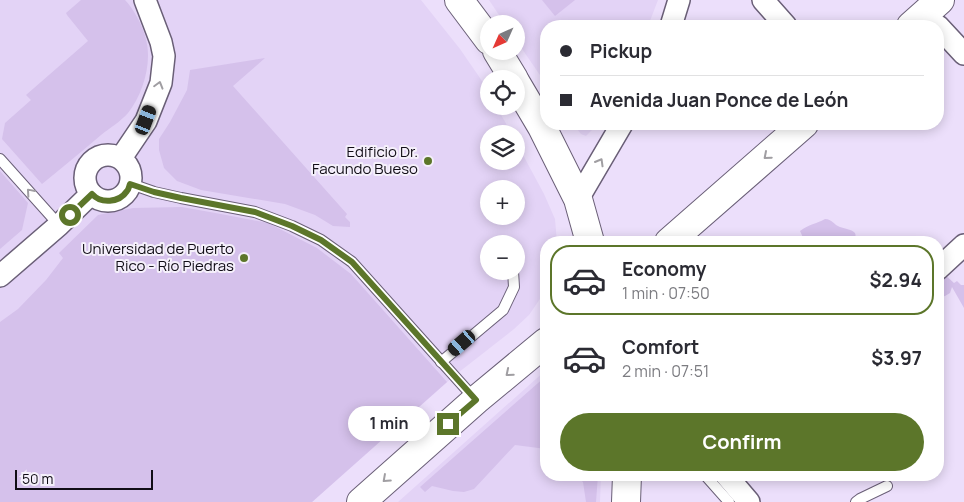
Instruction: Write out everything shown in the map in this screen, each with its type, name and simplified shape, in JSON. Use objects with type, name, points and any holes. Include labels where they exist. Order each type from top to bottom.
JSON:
[{"type":"street","points":[[121,158],[146,120],[161,83],[164,56],[161,42],[145,0]]},
{"type":"street","points":[[459,0],[480,28]]},
{"type":"street","points":[[674,20],[679,0]]},
{"type":"street","points":[[763,0],[781,20]]},
{"type":"street","points":[[944,33],[964,54]]},
{"type":"street","points":[[525,98],[540,124]]},
{"type":"street","points":[[543,130],[578,200],[588,236]]},
{"type":"street","points":[[575,236],[578,200],[619,130]]},
{"type":"street","points":[[676,236],[797,130]]},
{"type":"street","points":[[103,154],[112,155],[121,158],[127,165],[131,174],[130,184],[128,191],[121,198],[103,201],[94,197],[88,191],[84,182],[84,173],[88,164],[95,158],[103,154]]},
{"type":"street","points":[[0,276],[92,194]]},
{"type":"street","points":[[944,263],[964,245]]},
{"type":"street","points":[[361,502],[540,343]]},
{"type":"street","points":[[626,502],[627,481]]},
{"type":"street","points":[[731,481],[749,502]]},
{"type":"lane","points":[[0,159],[59,225]]},
{"type":"lane","points":[[130,184],[154,192],[255,212],[292,226],[321,240],[352,262],[476,400]]},
{"type":"lane","points":[[441,362],[502,310],[514,287],[514,280]]},
{"type":"lane","points":[[711,481],[729,502]]},
{"type":"lane","points":[[856,502],[887,486]]},
{"type":"shaded area","name":"Universidad de Puerto Rico - Río Piedras","points":[[0,0],[421,0],[460,49],[480,78],[480,115],[501,115],[507,125],[480,125],[480,170],[525,170],[525,159],[555,219],[556,236],[540,236],[540,299],[529,315],[514,329],[454,376],[312,502],[0,502]]},
{"type":"shaded area","points":[[81,0],[125,0],[138,18],[147,41],[147,71],[140,93],[128,113],[42,184],[2,139],[5,123],[31,100],[26,95],[88,41],[66,13]]},
{"type":"shaded area","points":[[489,0],[658,0],[650,20],[540,20],[540,75],[525,53],[525,15],[499,15]]},
{"type":"shaded area","points":[[542,0],[575,0],[555,16]]},
{"type":"shaded area","points":[[265,58],[233,86],[347,214],[345,217],[350,222],[350,227],[333,226],[315,215],[285,204],[201,190],[177,181],[164,168],[159,150],[159,139],[187,90],[190,70]]},
{"type":"shaded area","points":[[578,130],[592,130],[586,136]]},
{"type":"shaded area","points":[[0,171],[28,203],[22,230],[0,249]]},
{"type":"shaded area","points":[[182,207],[268,223],[317,248],[351,274],[447,382],[312,502],[0,502],[0,322],[18,309],[46,280],[63,258],[59,253],[98,215],[133,208]]},
{"type":"shaded area","points":[[825,219],[853,231],[856,235],[802,236],[800,231]]},
{"type":"shaded area","points":[[944,274],[954,283],[957,281],[964,285],[964,308],[952,287],[950,293],[945,296]]},
{"type":"shaded area","points":[[540,375],[540,481],[601,481],[600,502],[398,502]]},
{"type":"shaded area","points":[[540,381],[540,448],[515,445],[474,489],[464,492],[432,486],[425,492],[420,487]]},
{"type":"shaded area","points":[[598,481],[596,502],[586,502],[583,482]]},
{"type":"place","name":"Edificio Dr. Facundo Bueso","points":[[428,161]]},
{"type":"place","name":"Universidad de Puerto Rico - Río Piedras","points":[[244,258]]},
{"type":"route","points":[[70,215],[92,194],[103,201],[112,201],[121,198],[128,191],[130,184],[154,192],[255,212],[292,226],[321,240],[352,262],[476,400],[448,424]]}]
